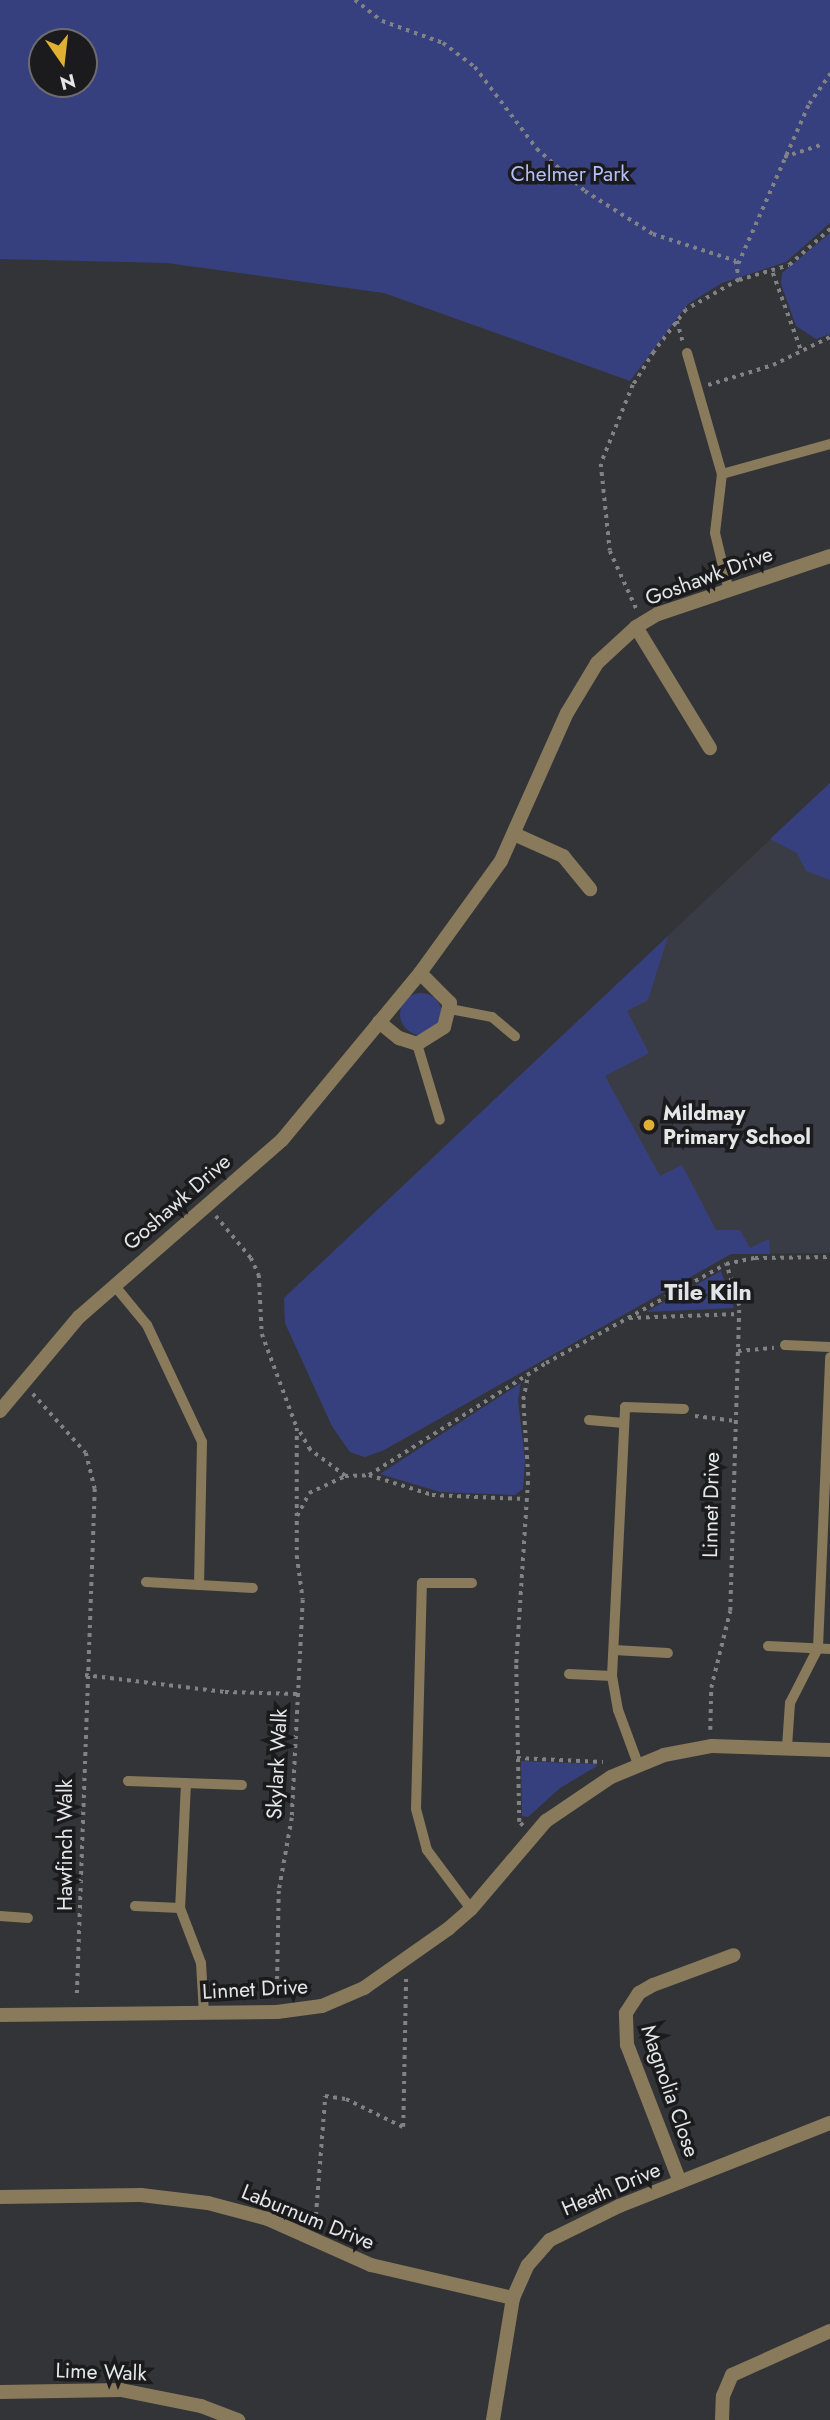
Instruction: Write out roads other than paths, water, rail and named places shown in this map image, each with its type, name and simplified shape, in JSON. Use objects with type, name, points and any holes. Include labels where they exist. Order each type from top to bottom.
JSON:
[{"type":"street","name":"Goshawk Drive","points":[[0,1411],[53,1344],[114,1285],[282,1140],[420,973],[485,887],[514,834],[581,689],[597,663],[640,625],[728,587],[830,556]]},
{"type":"street","points":[[640,625],[710,748]]},
{"type":"street","points":[[514,834],[563,856],[590,889]]},
{"type":"street","points":[[379,1021],[399,1038],[417,1044],[444,1027],[450,1009],[441,990],[420,973]]},
{"type":"street","name":"Linnet Drive","points":[[0,2015],[277,2012],[345,1998],[406,1961],[471,1909],[531,1835],[569,1802],[611,1777],[638,1764],[712,1746],[830,1750]]},
{"type":"street","name":"Magnolia Close","points":[[680,2182],[627,2045],[626,2014],[639,1993],[653,1985],[734,1955]]},
{"type":"street","name":"Heath Drive","points":[[493,2420],[513,2298],[533,2259],[564,2230],[830,2123]]},
{"type":"street","name":"Laburnum Drive","points":[[0,2197],[178,2198],[250,2213],[371,2265],[513,2298]]},
{"type":"street","points":[[722,2420],[723,2396],[732,2375],[830,2331]]},
{"type":"street","name":"Lime Walk","points":[[0,2392],[121,2390],[201,2413],[238,2420]]},
{"type":"lane","points":[[687,353],[722,474],[715,533],[728,587]]},
{"type":"lane","points":[[722,474],[830,444]]},
{"type":"lane","points":[[450,1009],[492,1017],[515,1036]]},
{"type":"lane","points":[[417,1044],[440,1121]]},
{"type":"lane","points":[[114,1285],[147,1325],[202,1442],[199,1585]]},
{"type":"lane","points":[[785,1345],[830,1347]]},
{"type":"lane","points":[[787,1747],[790,1703],[818,1648],[830,1357]]},
{"type":"lane","points":[[638,1764],[624,1731],[612,1676],[625,1407],[684,1409]]},
{"type":"lane","points":[[589,1420],[624,1423]]},
{"type":"lane","points":[[146,1582],[253,1588]]},
{"type":"lane","points":[[471,1909],[427,1850],[416,1809],[422,1583],[472,1583]]},
{"type":"lane","points":[[768,1646],[830,1648]]},
{"type":"lane","points":[[614,1650],[668,1653]]},
{"type":"lane","points":[[569,1674],[612,1676]]},
{"type":"lane","points":[[128,1781],[242,1785]]},
{"type":"lane","points":[[186,1783],[180,1908],[201,1963],[204,2014]]},
{"type":"lane","points":[[135,1906],[180,1908]]},
{"type":"lane","points":[[0,1916],[28,1917]]},
{"type":"place","name":"Mildmay Primary School","points":[[649,1125]]},
{"type":"district","name":"Tile Kiln","points":[[708,1292]]},
{"type":"park label","name":"Chelmer Park","points":[[570,174]]}]
